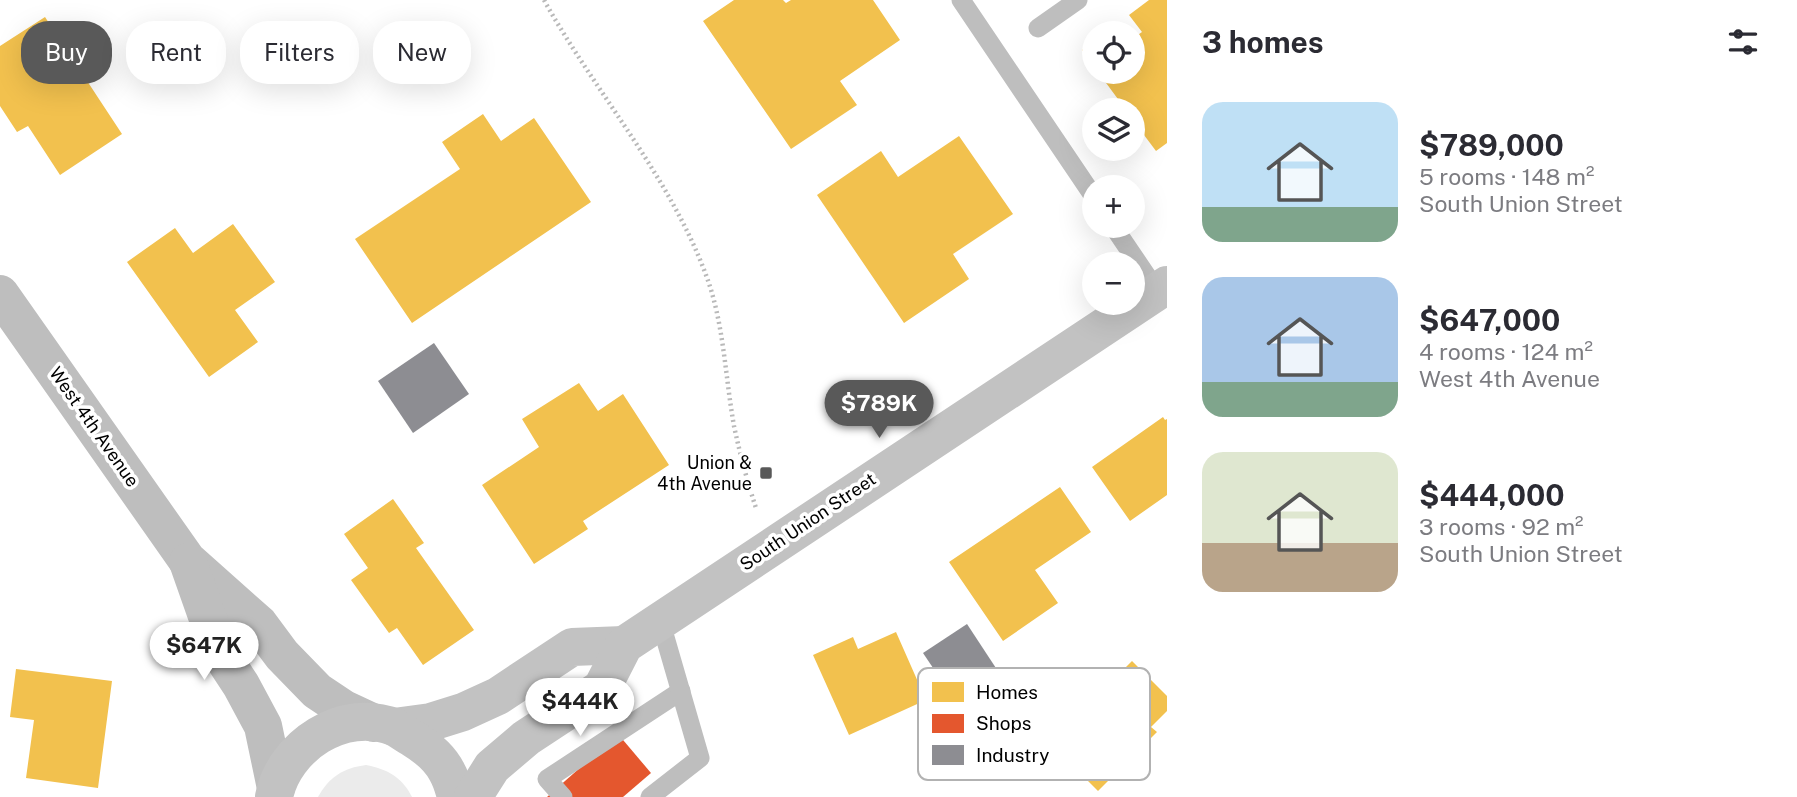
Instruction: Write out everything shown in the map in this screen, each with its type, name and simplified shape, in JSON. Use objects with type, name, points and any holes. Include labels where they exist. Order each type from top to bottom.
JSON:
[{"type":"main road","name":"South Union Street","points":[[473,797],[492,767],[526,738],[602,688],[624,645],[1162,288]]},
{"type":"main road","points":[[275,793],[286,765],[303,746],[324,732],[349,724],[432,722],[498,696],[572,647],[624,645]]},
{"type":"main road","points":[[384,725],[418,741],[433,754],[447,771],[456,797]]},
{"type":"street","name":"West 4th Avenue","points":[[0,294],[187,560],[259,624],[282,655],[317,691],[344,709],[384,725]]},
{"type":"street","name":"West 4th Avenue","points":[[187,560],[220,653],[242,685],[263,726],[275,793]]},
{"type":"lane","points":[[961,0],[1082,179]]},
{"type":"lane","points":[[1038,27],[1078,0]]},
{"type":"lane","points":[[1122,238],[1162,288]]},
{"type":"lane","points":[[650,797],[700,758],[660,620]]},
{"type":"lane","points":[[563,797],[547,779],[681,691]]},
{"type":"path","points":[[544,0],[649,165],[683,223],[706,275],[717,313],[734,425],[746,480],[771,547]]},
{"type":"shaded area","points":[[366,765],[393,775],[404,784],[412,797],[318,797],[338,775],[350,768]]},
{"type":"building: Homes","points":[[734,0],[783,0],[786,3],[791,0],[873,0],[900,40],[840,81],[857,105],[791,149],[703,21]]},
{"type":"building: Homes","points":[[1149,0],[1167,0],[1167,143],[1156,151],[1145,136],[1145,98],[1117,98],[1107,84],[1145,84],[1145,21],[1134,21],[1129,15]]},
{"type":"building: Homes","points":[[21,32],[21,84],[89,84],[122,134],[60,175],[28,126],[17,132],[0,106],[0,46]]},
{"type":"building: Homes","points":[[483,114],[501,141],[534,118],[591,202],[412,323],[355,239],[460,169],[442,142]]},
{"type":"building: Homes","points":[[959,136],[1013,214],[953,254],[969,279],[904,323],[817,195],[881,151],[898,177]]},
{"type":"building: Homes","points":[[233,224],[275,282],[235,310],[258,342],[209,377],[127,262],[175,228],[193,253]]},
{"type":"building: Homes","points":[[579,383],[598,411],[623,394],[669,465],[583,521],[588,529],[534,564],[482,485],[539,447],[522,419]]},
{"type":"building: Homes","points":[[1163,417],[1167,419],[1167,495],[1130,521],[1092,467]]},
{"type":"building: Homes","points":[[1060,487],[1091,532],[1035,570],[1058,603],[1003,641],[949,562]]},
{"type":"building: Homes","points":[[393,499],[424,543],[416,548],[474,630],[423,665],[397,628],[389,633],[351,580],[368,568],[344,534]]},
{"type":"building: Homes","points":[[896,632],[918,682],[918,704],[849,735],[813,655],[853,637],[858,649]]},
{"type":"building: Homes","points":[[1132,661],[1139,668],[1125,668]]},
{"type":"building: Homes","points":[[16,669],[112,681],[98,788],[26,778],[34,720],[10,717]]},
{"type":"building: Homes","points":[[1150,679],[1167,696],[1167,711],[1151,727],[1157,732],[1150,739]]},
{"type":"building: Homes","points":[[1087,780],[1109,780],[1098,791]]},
{"type":"building: Shops","points":[[618,734],[651,773],[623,797],[547,797]]},
{"type":"building: Industry","points":[[434,343],[469,394],[413,433],[378,381]]},
{"type":"building: Industry","points":[[967,624],[996,668],[933,668],[923,653]]},
{"type":"place","name":"Union & 4th Avenue","points":[[766,473]]}]
